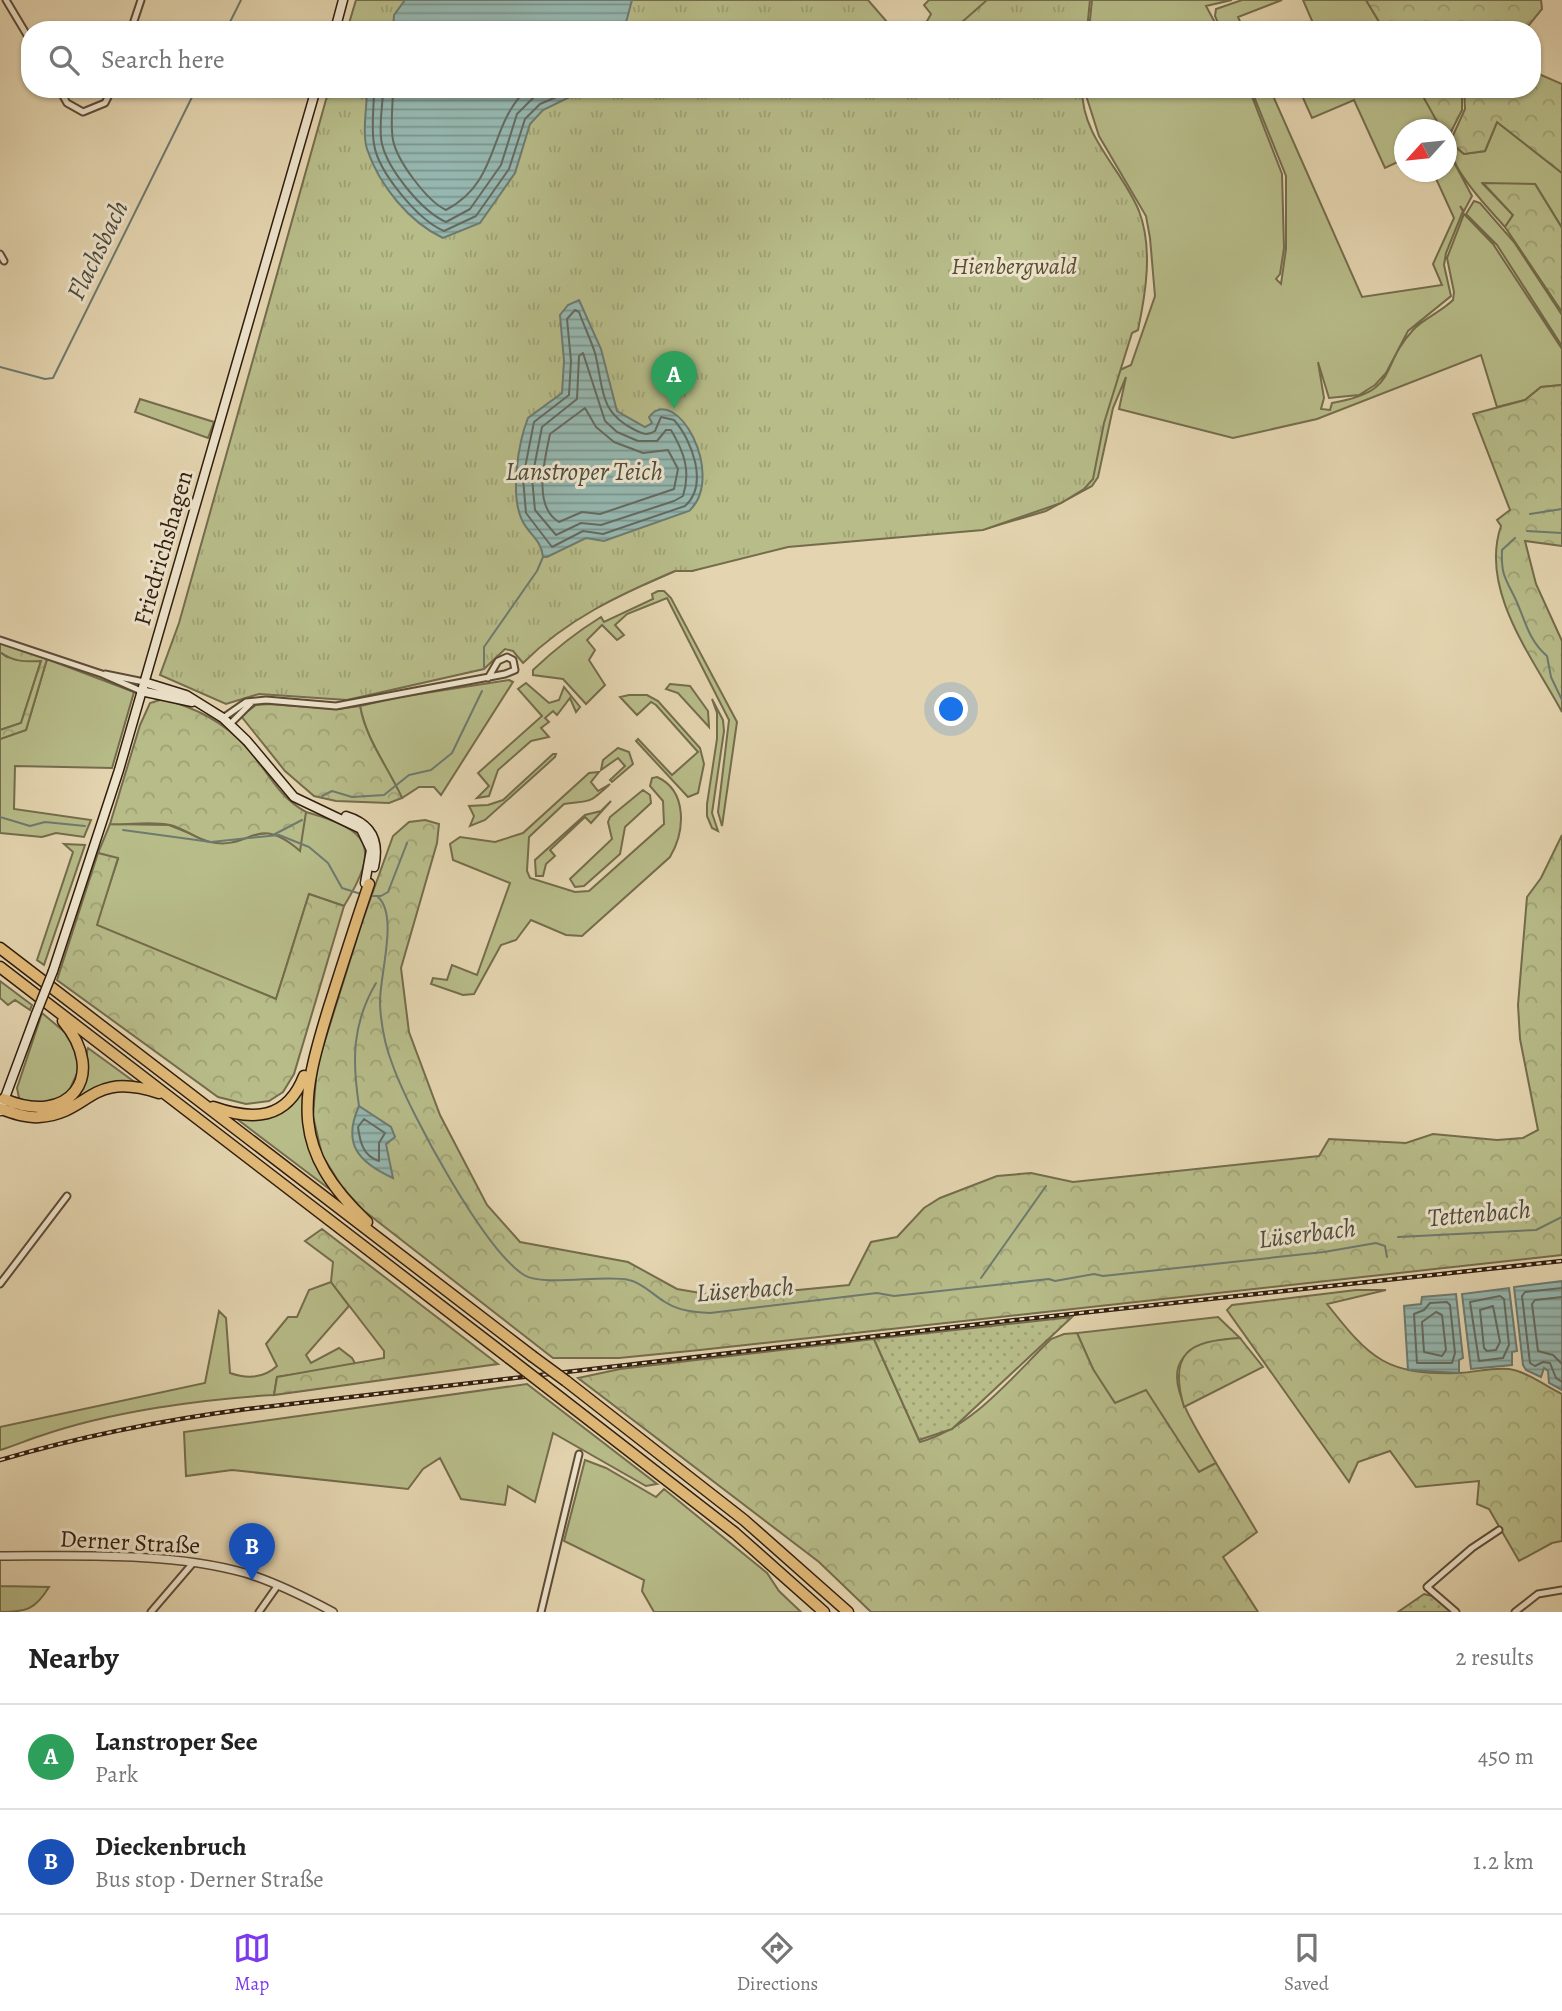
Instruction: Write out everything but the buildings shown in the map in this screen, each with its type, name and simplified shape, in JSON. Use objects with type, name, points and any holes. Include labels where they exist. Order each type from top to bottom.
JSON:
[{"type":"highway","points":[[203,1103],[253,1116],[277,1109],[294,1096],[304,1077],[367,884]]},
{"type":"highway","points":[[359,908],[311,1069],[306,1094],[308,1125],[316,1156],[332,1184],[408,1261]]},
{"type":"highway","points":[[0,948],[744,1520],[848,1612]]},
{"type":"highway","points":[[0,967],[735,1533],[824,1612]]},
{"type":"highway","points":[[2,1106],[45,1109],[62,1102],[78,1085],[84,1059],[80,1045],[52,1007]]},
{"type":"highway","points":[[2,1106],[27,1117],[51,1115],[111,1086],[134,1086],[168,1097]]},
{"type":"main road","points":[[337,21],[343,0]]},
{"type":"main road","name":"Friedrichshagen","points":[[2,1106],[81,892],[313,98]]},
{"type":"main road","points":[[142,686],[195,702],[226,721],[294,797],[361,829],[369,842],[371,858],[367,884]]},
{"type":"street","points":[[6,0],[21,25]]},
{"type":"street","points":[[134,21],[141,0]]},
{"type":"street","points":[[64,98],[67,103],[83,112],[99,108],[105,98]]},
{"type":"street","points":[[0,254],[4,261]]},
{"type":"street","points":[[0,640],[142,686]]},
{"type":"street","points":[[226,721],[243,704],[251,702],[266,700],[336,706],[488,678],[513,672],[516,666],[513,660],[507,657],[498,661],[488,678]]},
{"type":"street","points":[[0,1284],[67,1196]]},
{"type":"street","points":[[541,1612],[579,1454]]},
{"type":"street","points":[[1456,1612],[1427,1587],[1472,1548],[1499,1530]]},
{"type":"street","name":"Derner Straße","points":[[0,1556],[193,1563],[243,1573],[278,1585],[332,1612]]},
{"type":"street","points":[[151,1612],[193,1563]]},
{"type":"street","points":[[259,1612],[278,1585]]},
{"type":"street","points":[[1515,1612],[1538,1594],[1562,1590]]},
{"type":"green space","points":[[356,0],[868,0],[886,21],[350,21]]},
{"type":"green space","points":[[929,0],[1068,0],[1046,21],[927,21],[931,14],[924,5]]},
{"type":"green space","points":[[987,0],[1090,0],[1088,21],[963,21]]},
{"type":"green space","points":[[1092,0],[1232,0],[1206,6],[1214,21],[1090,21]]},
{"type":"green space","points":[[1242,0],[1282,0],[1238,17],[1240,21],[1217,21],[1216,9]]},
{"type":"green space","points":[[1303,0],[1366,0],[1379,21],[1312,21]]},
{"type":"green space","points":[[1366,0],[1541,0],[1542,9],[1532,21],[1379,21]]},
{"type":"green space","points":[[1541,75],[1562,84],[1562,173],[1497,122],[1485,151],[1464,154],[1457,148],[1457,127],[1465,109],[1464,98],[1541,98]]},
{"type":"green space","name":"Hienbergwald","points":[[326,98],[1083,98],[1096,138],[1139,211],[1146,240],[1146,285],[1138,330],[1132,333],[1104,423],[1093,479],[1084,489],[1061,503],[983,530],[788,547],[692,571],[675,571],[594,610],[557,633],[523,663],[513,651],[505,649],[484,669],[347,700],[259,694],[226,704],[160,675],[179,623]]},
{"type":"green space","points":[[1087,98],[1252,98],[1282,174],[1284,248],[1280,274],[1276,279],[1281,284],[1286,249],[1286,176],[1255,98],[1274,98],[1362,297],[1442,285],[1433,264],[1454,218],[1438,182],[1457,182],[1457,168],[1472,196],[1464,211],[1460,206],[1463,211],[1446,253],[1444,265],[1451,296],[1408,331],[1386,373],[1375,385],[1359,395],[1329,398],[1318,362],[1324,398],[1321,409],[1330,410],[1332,403],[1354,398],[1379,385],[1413,330],[1453,300],[1454,292],[1447,258],[1464,214],[1493,244],[1562,349],[1562,385],[1541,387],[1525,400],[1497,407],[1481,355],[1317,419],[1233,438],[1119,409],[1126,377],[1113,408],[1098,477],[1092,486],[1046,511],[985,529],[840,538],[748,551],[692,571],[675,571],[643,585],[1131,365],[1155,296],[1146,216],[1099,136]]},
{"type":"green space","points":[[1303,98],[1424,98],[1436,119],[1394,119],[1394,164],[1385,168],[1354,100],[1312,118]]},
{"type":"green space","points":[[1424,98],[1462,98],[1462,110],[1457,120],[1436,119]]},
{"type":"green space","points":[[1497,122],[1562,173],[1562,228],[1535,184],[1483,184],[1513,215],[1505,227],[1480,199],[1457,166],[1457,148],[1464,154],[1485,151]]},
{"type":"green space","points":[[1483,183],[1535,184],[1562,228],[1562,312],[1505,227],[1513,215]]},
{"type":"green space","points":[[1474,201],[1480,203],[1514,242],[1562,315],[1562,346],[1497,245],[1466,214]]},
{"type":"green space","points":[[1562,385],[1562,546],[1525,541],[1536,584],[1562,641],[1562,712],[1524,646],[1503,599],[1497,574],[1496,550],[1501,526],[1497,520],[1510,510],[1473,414],[1525,400],[1541,387]]},
{"type":"green space","points":[[140,399],[214,422],[208,438],[135,412]]},
{"type":"green space","points":[[664,591],[671,598],[737,722],[722,826],[718,812],[729,720],[667,598],[627,614],[615,625],[624,635],[617,640],[602,625],[587,640],[595,650],[589,660],[605,685],[586,704],[563,679],[533,675],[533,670],[591,623],[601,617],[604,622],[653,599],[652,594]]},
{"type":"green space","points":[[0,640],[47,659],[26,730],[0,739],[0,730],[21,723],[41,661],[10,658],[0,652]]},
{"type":"green space","points":[[0,652],[7,657],[41,661],[21,723],[0,730]]},
{"type":"green space","points":[[47,659],[134,692],[112,768],[15,766],[14,809],[91,820],[84,837],[56,833],[42,837],[0,833],[0,739],[26,730]]},
{"type":"green space","points":[[509,680],[513,682],[441,795],[434,787],[419,787],[402,798],[372,742],[360,706],[399,697]]},
{"type":"green space","points":[[526,683],[549,703],[559,700],[564,687],[580,707],[576,712],[570,698],[557,715],[553,711],[545,718],[549,722],[541,728],[549,737],[531,741],[498,770],[489,796],[477,798],[489,786],[478,773],[542,716],[518,689]]},
{"type":"green space","points":[[670,684],[690,686],[708,711],[709,727],[678,693],[666,689]]},
{"type":"green space","points":[[647,695],[658,701],[700,748],[704,764],[698,793],[688,797],[636,741],[638,739],[672,775],[698,752],[656,705],[651,702],[637,715],[620,697]]},
{"type":"green space","points":[[163,699],[198,711],[229,730],[247,748],[280,791],[306,812],[300,851],[273,834],[263,833],[224,843],[205,841],[170,825],[110,824],[140,725],[150,703]]},
{"type":"green space","points":[[712,699],[723,720],[724,731],[712,813],[718,831],[712,828],[707,816],[717,739],[717,713]]},
{"type":"green space","points":[[256,705],[338,709],[360,706],[372,742],[402,798],[389,803],[336,801],[314,796],[285,771],[241,716]]},
{"type":"green space","points":[[618,748],[629,752],[633,764],[612,782],[610,780],[625,766],[618,758],[601,770],[603,760]]},
{"type":"green space","points":[[556,754],[555,757],[485,820],[470,826],[474,816],[469,806],[488,805],[503,800]]},
{"type":"green space","points":[[599,772],[591,782],[598,791],[610,784],[590,800],[564,804],[529,837],[527,871],[530,878],[575,892],[589,891],[664,824],[663,801],[650,786],[652,778],[657,777],[667,783],[674,792],[681,813],[679,836],[670,857],[582,936],[566,935],[531,920],[516,940],[501,945],[474,994],[463,995],[431,984],[433,978],[447,980],[452,965],[477,975],[510,883],[453,860],[450,844],[460,837],[495,842],[523,833],[589,773]]},
{"type":"green space","points":[[643,790],[650,795],[651,803],[625,827],[620,854],[584,886],[575,887],[570,879],[612,839],[608,822],[610,817]]},
{"type":"green space","points":[[611,801],[591,823],[585,817],[550,850],[555,856],[546,864],[543,876],[536,876],[535,860],[585,815],[601,811]]},
{"type":"green space","points":[[306,812],[344,826],[356,834],[363,843],[363,869],[344,906],[309,894],[276,999],[96,925],[118,859],[98,853],[110,824],[169,825],[211,842],[237,840],[262,831],[282,835],[302,825]]},
{"type":"green space","points":[[425,820],[439,824],[437,843],[401,968],[409,1032],[440,1115],[487,1205],[520,1242],[628,1262],[677,1289],[706,1294],[747,1295],[849,1285],[871,1242],[897,1237],[924,1208],[940,1198],[997,1176],[1031,1173],[1073,1182],[1319,1156],[1329,1139],[1406,1143],[1433,1134],[1497,1140],[1523,1138],[1538,1130],[1520,1039],[1518,1005],[1527,897],[1541,878],[1562,835],[1562,1255],[700,1350],[619,1358],[553,1358],[363,1210],[342,1187],[322,1155],[313,1116],[317,1066],[362,922],[393,836],[409,822]]},
{"type":"green space","points":[[64,844],[85,845],[44,965],[37,960],[73,852]]},
{"type":"green space","points":[[98,853],[118,858],[97,925],[276,999],[309,894],[344,906],[294,1074],[283,1092],[269,1101],[246,1104],[218,1097],[57,980]]},
{"type":"green space","points":[[0,981],[32,1005],[30,1010],[15,1000],[8,1005],[0,998]]},
{"type":"green space","points":[[42,1013],[73,1039],[79,1069],[69,1091],[53,1103],[20,1103],[17,1088]]},
{"type":"green space","points":[[88,1048],[136,1083],[103,1086],[66,1104],[80,1089],[86,1072]]},
{"type":"green space","points":[[303,1088],[305,1116],[311,1141],[332,1191],[237,1119],[258,1119]]},
{"type":"green space","points":[[14,1109],[47,1110],[54,1109],[48,1111],[32,1112]]},
{"type":"green space","points":[[322,1229],[498,1364],[274,1395],[277,1377],[384,1358],[384,1351],[331,1282],[333,1262],[305,1241]]},
{"type":"green space","points":[[331,1282],[349,1306],[306,1355],[311,1363],[339,1348],[352,1358],[356,1365],[277,1377],[274,1395],[186,1403],[95,1420],[0,1450],[0,1427],[205,1383],[219,1311],[226,1318],[230,1373],[249,1377],[267,1373],[277,1366],[266,1344],[288,1317],[297,1317],[309,1290]]},
{"type":"green space","points":[[1356,1290],[1386,1290],[1327,1304],[1356,1339],[1382,1360],[1397,1367],[1435,1373],[1515,1370],[1562,1394],[1562,1541],[1552,1543],[1519,1561],[1489,1509],[1477,1504],[1479,1481],[1416,1487],[1390,1451],[1358,1462],[1349,1482],[1227,1310],[1232,1305]]},
{"type":"green space","points":[[1072,1317],[952,1429],[919,1440],[874,1339]]},
{"type":"green space","points":[[1218,1317],[1240,1338],[1208,1343],[1188,1353],[1179,1366],[1177,1382],[1182,1401],[1216,1463],[1199,1472],[1181,1452],[1116,1404],[1104,1389],[1077,1333]]},
{"type":"green space","points":[[1077,1333],[1093,1369],[1115,1403],[1146,1390],[1199,1472],[1216,1463],[1257,1532],[1223,1557],[1258,1612],[871,1612],[819,1562],[578,1378],[620,1369],[874,1339],[920,1442],[939,1435],[974,1413],[1051,1339]]},
{"type":"green space","points":[[1240,1338],[1263,1367],[1184,1407],[1179,1373],[1181,1362],[1187,1353],[1207,1342]]},
{"type":"green space","points":[[527,1384],[657,1484],[646,1486],[553,1433],[535,1502],[508,1486],[505,1505],[461,1499],[440,1458],[423,1469],[408,1489],[232,1470],[186,1476],[184,1432]]},
{"type":"green space","points":[[585,1460],[606,1468],[656,1497],[664,1489],[767,1573],[779,1591],[801,1612],[654,1612],[642,1591],[644,1580],[564,1541]]},
{"type":"green space","points":[[0,1586],[49,1587],[39,1601],[29,1608],[0,1612]]},
{"type":"green space","points":[[1424,1594],[1432,1596],[1451,1612],[1398,1612]]},
{"type":"water","points":[[405,0],[632,0],[626,21],[394,21],[394,15]]},
{"type":"water","points":[[367,98],[568,98],[543,110],[530,124],[515,173],[480,223],[443,238],[418,222],[387,189],[372,163],[365,135]]},
{"type":"water","name":"Lanstroper Teich","points":[[579,300],[601,349],[617,411],[645,427],[652,423],[649,417],[660,410],[672,412],[684,422],[693,438],[703,477],[699,495],[689,511],[604,541],[586,538],[543,557],[540,546],[522,520],[518,509],[516,483],[519,455],[528,418],[562,393],[564,361],[560,315],[568,305]]},
{"type":"water","points":[[359,1106],[391,1127],[395,1137],[386,1144],[393,1178],[371,1165],[356,1150],[352,1131]]},
{"type":"water","points":[[1562,1281],[1562,1390],[1549,1383],[1548,1371],[1544,1368],[1541,1377],[1526,1370],[1523,1365],[1514,1287]]},
{"type":"water","points":[[1509,1288],[1517,1351],[1512,1352],[1512,1365],[1471,1369],[1462,1294]]},
{"type":"water","points":[[1456,1294],[1463,1358],[1459,1360],[1459,1373],[1408,1370],[1404,1306],[1421,1304],[1422,1297]]},
{"type":"waterway","name":"Flachsbach","points":[[230,21],[241,0]]},
{"type":"waterway","name":"Flachsbach","points":[[0,367],[45,379],[53,378],[192,98]]},
{"type":"waterway","points":[[1530,514],[1562,509]]},
{"type":"waterway","name":"Tettenbach","points":[[1527,531],[1562,533]]},
{"type":"waterway","name":"Tettenbach","points":[[1515,538],[1502,550],[1504,576],[1531,636],[1547,656],[1551,677],[1562,700]]},
{"type":"waterway","points":[[484,668],[484,647],[537,571],[543,557]]},
{"type":"waterway","points":[[322,796],[332,791],[352,797],[384,795],[409,775],[431,770],[452,753],[482,691]]},
{"type":"waterway","name":"Lüserbach","points":[[0,817],[30,826],[45,822],[85,826]]},
{"type":"waterway","points":[[275,834],[302,820]]},
{"type":"waterway","points":[[123,830],[211,842],[279,835],[309,847],[328,863],[342,888],[361,894]]},
{"type":"waterway","points":[[370,896],[381,896],[388,892],[407,843]]},
{"type":"waterway","name":"Lüserbach","points":[[378,897],[384,906],[388,932],[380,992],[382,1028],[393,1066],[431,1146],[469,1210],[508,1261],[524,1275],[545,1280],[629,1280],[676,1307],[710,1313],[877,1293],[894,1296],[1049,1279],[1055,1281],[1094,1274],[1103,1276],[1324,1252],[1376,1243],[1385,1246],[1387,1257]]},
{"type":"waterway","points":[[359,1106],[355,1073],[358,1028],[376,983]]},
{"type":"waterway","points":[[981,1278],[1046,1186]]},
{"type":"waterway","name":"Tettenbach","points":[[1398,1237],[1536,1230],[1562,1217]]},
{"type":"railway","points":[[0,1460],[123,1430],[247,1409],[1015,1320],[1562,1261]]},
{"type":"place","name":"Lanstroper See","points":[[674,409]]},
{"type":"place","name":"Dieckenbruch","points":[[252,1581]]}]
